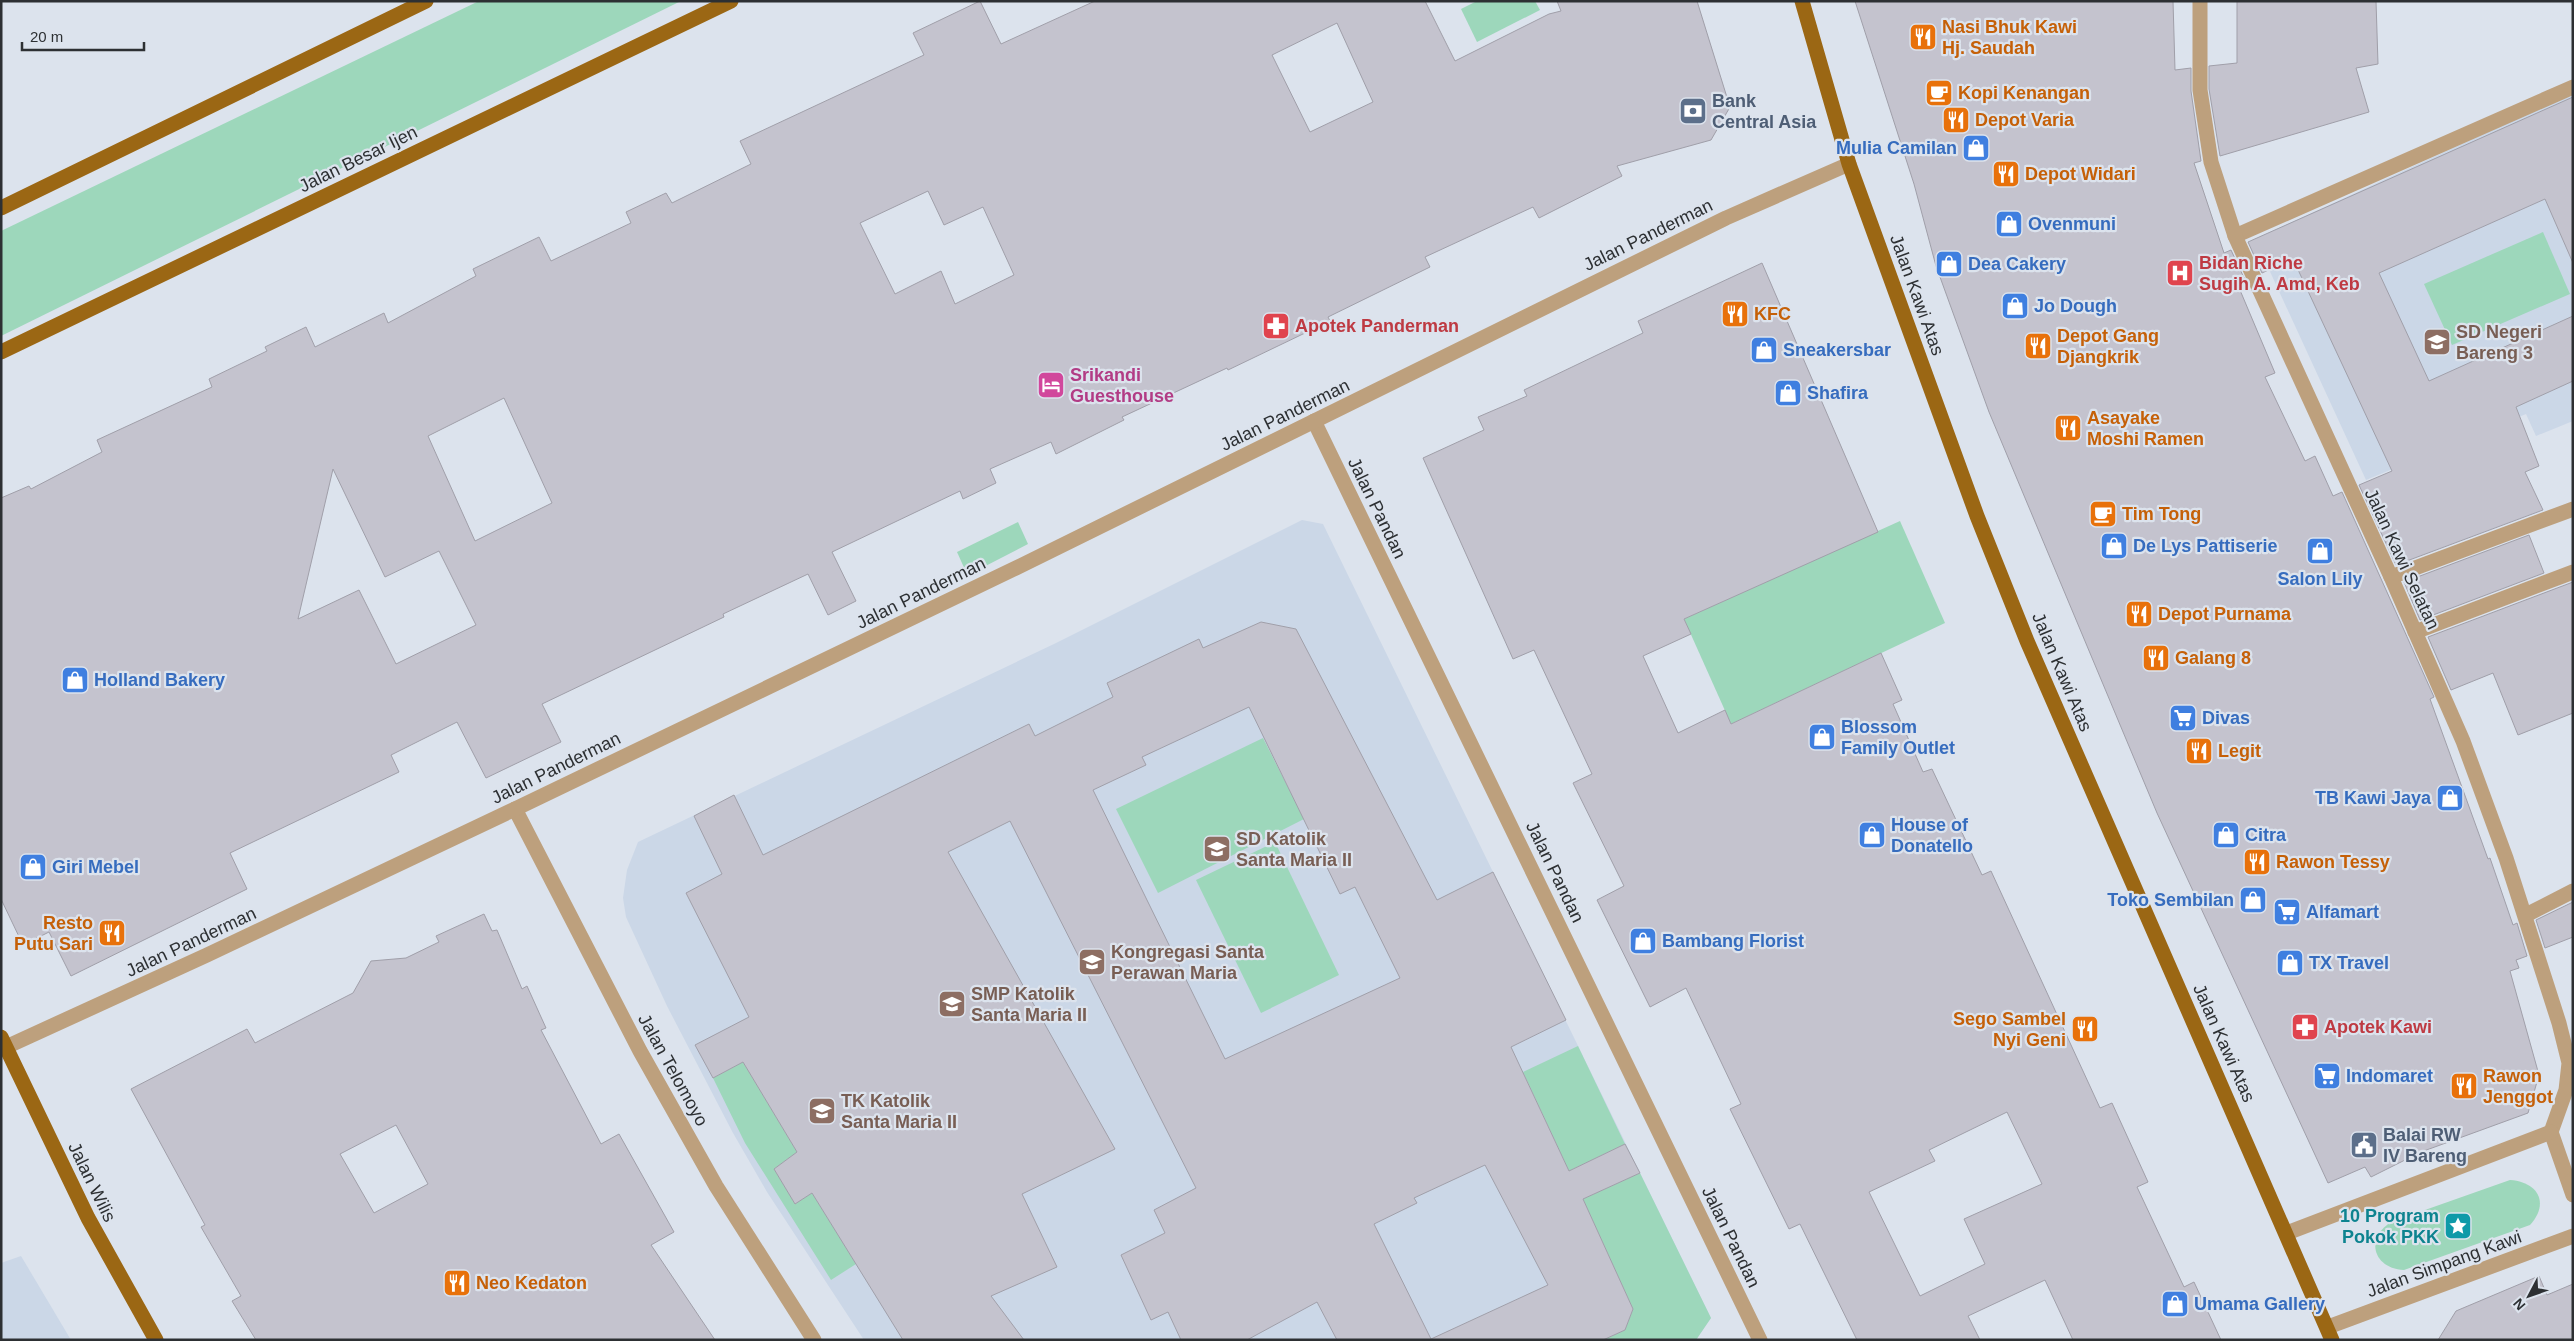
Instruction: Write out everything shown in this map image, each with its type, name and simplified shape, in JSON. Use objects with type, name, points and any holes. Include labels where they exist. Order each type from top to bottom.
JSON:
[{"type":"main road","points":[[1,208],[426,1]]},
{"type":"main road","name":"Jalan Besar Ijen","points":[[1,352],[731,1]]},
{"type":"main road","name":"Jalan Kawi Atas","points":[[1802,1],[1849,164],[1977,516],[2027,641],[2330,1334]]},
{"type":"main road","name":"Jalan Wilis","points":[[4,1042],[88,1218],[156,1340]]},
{"type":"street","name":"Jalan Kawi Selatan","points":[[2200,1],[2200,90],[2211,162],[2235,236],[2391,578],[2463,742],[2526,915],[2569,1063],[2566,1090],[2551,1132]]},
{"type":"street","points":[[2235,236],[2573,87]]},
{"type":"street","name":"Jalan Panderman","points":[[4,1042],[207,955],[515,809],[1314,422],[1726,218],[1849,164]]},
{"type":"street","name":"Jalan Pandan","points":[[1314,422],[1760,1340]]},
{"type":"street","points":[[2391,578],[2573,508]]},
{"type":"street","points":[[2415,632],[2573,572]]},
{"type":"street","name":"Jalan Telomoyo","points":[[515,809],[640,1051],[716,1186],[814,1340]]},
{"type":"street","points":[[2526,915],[2573,891]]},
{"type":"street","points":[[2287,1233],[2551,1132],[2573,1195]]},
{"type":"street","name":"Jalan Simpang Kawi","points":[[2330,1334],[2573,1236]]},
{"type":"shaded area","name":"SD Negeri Bareng 3","points":[[2573,93],[2573,421],[2536,436],[2526,414],[2366,480],[2255,239]]},
{"type":"shaded area","name":"Kongregasi Santa Perawan Maria","points":[[1302,520],[1323,524],[1711,1318],[1696,1340],[864,1340],[767,1192],[733,1133],[667,1006],[626,917],[623,898],[627,870],[638,842],[1054,644]]},
{"type":"shaded area","points":[[21,1256],[71,1340],[1,1340],[1,1263]]},
{"type":"green space","points":[[479,1],[681,1],[1,336],[1,231]]},
{"type":"green space","points":[[1477,1],[1535,1],[1540,10],[1477,42],[1461,9]]},
{"type":"green space","points":[[2543,232],[2570,294],[2452,345],[2424,284]]},
{"type":"green space","points":[[1900,521],[1945,623],[1731,724],[1684,619]]},
{"type":"green space","points":[[1018,522],[1028,544],[970,574],[966,572],[957,552]]},
{"type":"green space","points":[[1263,738],[1304,819],[1158,893],[1116,809]]},
{"type":"green space","points":[[1275,842],[1339,975],[1261,1013],[1196,880]]},
{"type":"green space","points":[[1578,1046],[1625,1144],[1569,1171],[1523,1072]]},
{"type":"green space","points":[[743,1062],[797,1152],[774,1169],[795,1204],[812,1193],[856,1264],[831,1280],[745,1143],[713,1078]]},
{"type":"green space","points":[[1640,1173],[1711,1318],[1696,1340],[1603,1340],[1625,1330],[1633,1309],[1583,1199]]},
{"type":"green space","points":[[2510,1180],[2528,1185],[2538,1195],[2539,1209],[2530,1225],[2404,1270],[2394,1268],[2380,1259],[2376,1252],[2375,1244],[2377,1237],[2391,1222]]},
{"type":"building","points":[[980,1],[1001,44],[1095,1],[1425,1],[1455,61],[1549,14],[1561,11],[1557,1],[1697,1],[1730,107],[1711,140],[1617,166],[1622,176],[1539,218],[1533,207],[1425,257],[1430,267],[1328,317],[1330,321],[1228,370],[1227,368],[1122,417],[1124,420],[1056,454],[1051,442],[990,469],[996,483],[963,499],[960,491],[832,552],[856,601],[828,615],[808,574],[723,614],[724,617],[542,704],[561,742],[486,778],[457,722],[391,755],[399,772],[230,853],[247,889],[71,976],[49,932],[23,945],[1,899],[1,498],[29,486],[31,489],[102,452],[97,440],[212,387],[209,379],[267,351],[265,347],[306,327],[315,347],[384,313],[388,323],[476,276],[473,269],[539,237],[551,261],[631,223],[626,212],[666,193],[672,203],[751,164],[740,141],[924,55],[913,33]],"holes":[[[1337,23],[1373,102],[1310,132],[1272,55]],[[928,191],[944,225],[983,207],[1014,275],[955,304],[941,271],[895,294],[860,223]],[[504,398],[552,503],[475,541],[428,436]],[[333,469],[385,577],[439,551],[476,625],[396,664],[359,590],[298,619]]]},
{"type":"building","points":[[1855,1],[2173,1],[2175,70],[2191,68],[2191,91],[2201,161],[2194,163],[2224,253],[2231,250],[2245,280],[2237,283],[2275,373],[2265,377],[2305,461],[2315,456],[2333,496],[2342,492],[2434,697],[2430,699],[2488,859],[2490,858],[2513,925],[2517,923],[2527,956],[2516,960],[2519,968],[2510,971],[2539,1075],[2528,1113],[2421,1152],[2371,1177],[2365,1167],[2328,1183],[2157,813],[1989,412],[1936,266],[1914,184]]},
{"type":"building","points":[[2237,1],[2376,1],[2378,64],[2356,68],[2369,112],[2220,156],[2209,89],[2209,66],[2237,63]]},
{"type":"building","name":"SD Negeri Bareng 3","points":[[2573,97],[2573,263],[2545,199],[2379,273],[2429,381],[2573,316],[2573,381],[2516,407],[2539,466],[2525,472],[2543,510],[2396,565],[2359,485],[2392,471],[2293,259],[2262,273],[2248,242]]},
{"type":"building","points":[[1762,263],[1878,532],[1684,619],[1691,634],[1643,656],[1678,733],[1725,710],[1731,724],[1881,653],[1902,700],[1893,704],[1923,772],[1932,769],[1982,875],[1991,871],[2100,1108],[2112,1103],[2148,1182],[2137,1187],[2184,1287],[2194,1282],[2221,1340],[2073,1340],[2045,1280],[1968,1316],[1980,1340],[1857,1340],[1800,1224],[1789,1229],[1730,1109],[1741,1104],[1686,988],[1650,1007],[1597,900],[1624,886],[1573,783],[1592,774],[1534,650],[1513,659],[1423,458],[1484,430],[1478,417],[1527,396],[1524,390],[1643,333],[1638,321]],"holes":[[[2007,1112],[2042,1184],[1964,1219],[1985,1264],[1920,1296],[1869,1192],[1935,1161],[1929,1150]]]},
{"type":"building","points":[[2529,535],[2544,573],[2420,620],[2404,582]]},
{"type":"building","points":[[2573,582],[2573,713],[2518,735],[2493,673],[2451,690],[2428,637]]},
{"type":"building","points":[[1261,622],[1296,629],[1437,900],[1493,872],[1566,1020],[1511,1047],[1569,1171],[1625,1144],[1640,1173],[1583,1199],[1633,1309],[1625,1330],[1603,1340],[1337,1340],[1317,1302],[1247,1340],[1181,1340],[1168,1312],[1151,1320],[1121,1255],[1165,1233],[1154,1210],[1196,1188],[1010,821],[948,852],[1115,1149],[1022,1194],[1057,1267],[991,1296],[1024,1340],[903,1340],[812,1193],[795,1204],[774,1169],[797,1152],[743,1062],[713,1078],[695,1045],[749,1017],[686,893],[722,874],[694,816],[734,795],[763,855],[1029,724],[1035,736],[1113,697],[1107,683],[1199,639],[1203,648]],"holes":[[[1249,707],[1340,894],[1355,887],[1400,978],[1225,1059],[1093,790],[1146,765],[1142,757]],[[1485,1165],[1548,1285],[1431,1339],[1374,1224],[1417,1203],[1414,1198]]]},
{"type":"building","points":[[2573,902],[2573,937],[2545,948],[2536,920]]},
{"type":"building","points":[[484,914],[492,931],[497,930],[522,989],[527,986],[546,1028],[541,1030],[601,1144],[619,1134],[674,1232],[651,1245],[715,1340],[256,1340],[232,1301],[241,1296],[201,1227],[205,1225],[131,1089],[247,1029],[255,1043],[353,993],[371,961],[406,958],[439,942],[436,936]],"holes":[[[396,1125],[428,1184],[374,1213],[340,1154]]]},
{"type":"building","points":[[2539,1276],[2547,1295],[2573,1284],[2573,1340],[2438,1340],[2456,1311]]},
{"type":"place","name":"Nasi Bhuk Kawi Hj. Saudah","points":[[1923,37]]},
{"type":"place","name":"Kopi Kenangan","points":[[1939,93]]},
{"type":"place","name":"Bank Central Asia","points":[[1693,111]]},
{"type":"place","name":"Depot Varia","points":[[1956,120]]},
{"type":"place","name":"Mulia Camilan","points":[[1976,148]]},
{"type":"place","name":"Depot Widari","points":[[2006,174]]},
{"type":"place","name":"Ovenmuni","points":[[2009,224]]},
{"type":"place","name":"Dea Cakery","points":[[1949,264]]},
{"type":"place","name":"Bidan Riche Sugih A. Amd, Keb","points":[[2180,273]]},
{"type":"place","name":"Jo Dough","points":[[2015,306]]},
{"type":"place","name":"KFC","points":[[1735,314]]},
{"type":"place","name":"Apotek Panderman","points":[[1276,326]]},
{"type":"place","name":"SD Negeri Bareng 3","points":[[2437,342]]},
{"type":"place","name":"Depot Gang Djangkrik","points":[[2038,346]]},
{"type":"place","name":"Sneakersbar","points":[[1764,350]]},
{"type":"place","name":"Srikandi Guesthouse","points":[[1051,385]]},
{"type":"place","name":"Shafira","points":[[1788,393]]},
{"type":"place","name":"Asayake Moshi Ramen","points":[[2068,428]]},
{"type":"place","name":"Tim Tong","points":[[2103,514]]},
{"type":"place","name":"De Lys Pattiserie","points":[[2114,546]]},
{"type":"place","name":"Salon Lily","points":[[2320,551]]},
{"type":"place","name":"Depot Purnama","points":[[2139,614]]},
{"type":"place","name":"Galang 8","points":[[2156,658]]},
{"type":"place","name":"Holland Bakery","points":[[75,680]]},
{"type":"place","name":"Divas","points":[[2183,718]]},
{"type":"place","name":"Blossom Family Outlet","points":[[1822,737]]},
{"type":"place","name":"Legit","points":[[2199,751]]},
{"type":"place","name":"TB Kawi Jaya","points":[[2450,798]]},
{"type":"place","name":"House of Donatello","points":[[1872,835]]},
{"type":"place","name":"Citra","points":[[2226,835]]},
{"type":"place","name":"SD Katolik Santa Maria II","points":[[1217,849]]},
{"type":"place","name":"Rawon Tessy","points":[[2257,862]]},
{"type":"place","name":"Giri Mebel","points":[[33,867]]},
{"type":"place","name":"Toko Sembilan","points":[[2253,900]]},
{"type":"place","name":"Alfamart","points":[[2287,912]]},
{"type":"place","name":"Resto Putu Sari","points":[[112,933]]},
{"type":"place","name":"Bambang Florist","points":[[1643,941]]},
{"type":"place","name":"Kongregasi Santa Perawan Maria","points":[[1092,962]]},
{"type":"place","name":"TX Travel","points":[[2290,963]]},
{"type":"place","name":"SMP Katolik Santa Maria II","points":[[952,1004]]},
{"type":"place","name":"Apotek Kawi","points":[[2305,1027]]},
{"type":"place","name":"Sego Sambel Nyi Geni","points":[[2085,1029]]},
{"type":"place","name":"Indomaret","points":[[2327,1076]]},
{"type":"place","name":"Rawon Jenggot","points":[[2464,1086]]},
{"type":"place","name":"TK Katolik Santa Maria II","points":[[822,1111]]},
{"type":"place","name":"Balai RW IV Bareng","points":[[2364,1145]]},
{"type":"place","name":"10 Program Pokok PKK","points":[[2458,1226]]},
{"type":"place","name":"Neo Kedaton","points":[[457,1283]]},
{"type":"place","name":"Umama Gallery","points":[[2175,1304]]}]
